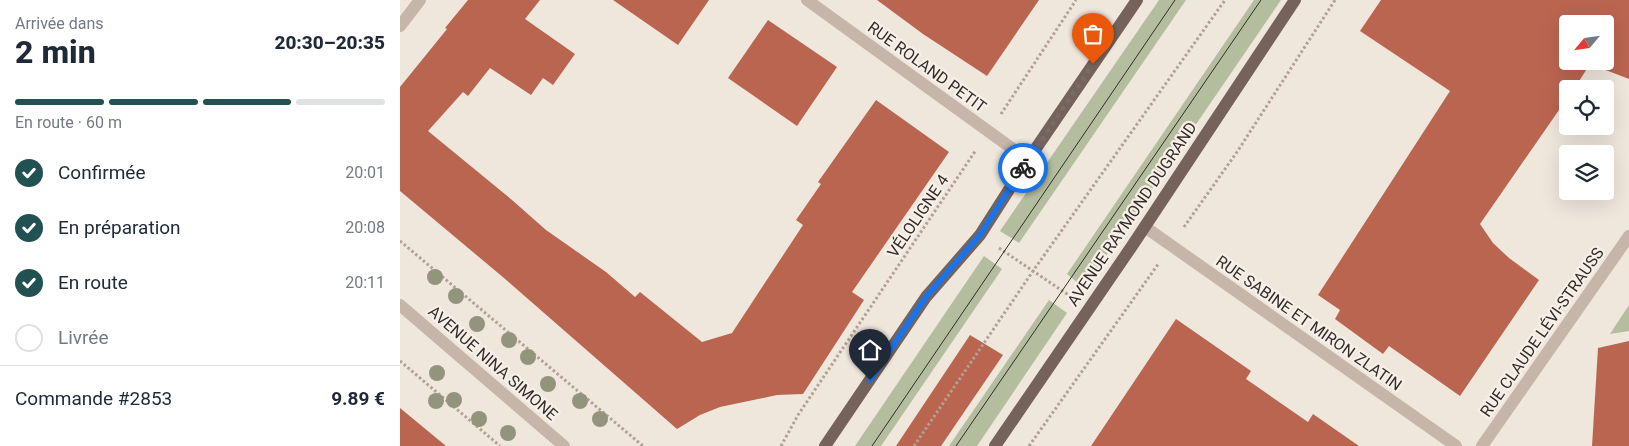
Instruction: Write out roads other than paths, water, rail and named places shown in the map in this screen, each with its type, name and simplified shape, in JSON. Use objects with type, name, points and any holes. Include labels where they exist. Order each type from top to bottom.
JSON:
[{"type":"main road","points":[[825,446],[926,297],[980,235],[1028,160],[1137,0]]},
{"type":"main road","name":"AVENUE RAYMOND DUGRAND","points":[[995,446],[1145,227],[1295,0]]},
{"type":"street","points":[[400,26],[420,0]]},
{"type":"street","name":"RUE ROLAND PETIT","points":[[807,0],[1028,160]]},
{"type":"street","name":"RUE SABINE ET MIRON ZLATIN","points":[[1145,227],[1456,446]]},
{"type":"street","name":"RUE CLAUDE LÉVI-STRAUSS","points":[[1482,446],[1628,242]]},
{"type":"street","name":"AVENUE NINA SIMONE","points":[[400,305],[564,446]]},
{"type":"tram line","points":[[872,446],[1175,0]]},
{"type":"tram line","points":[[956,446],[1261,0]]}]
